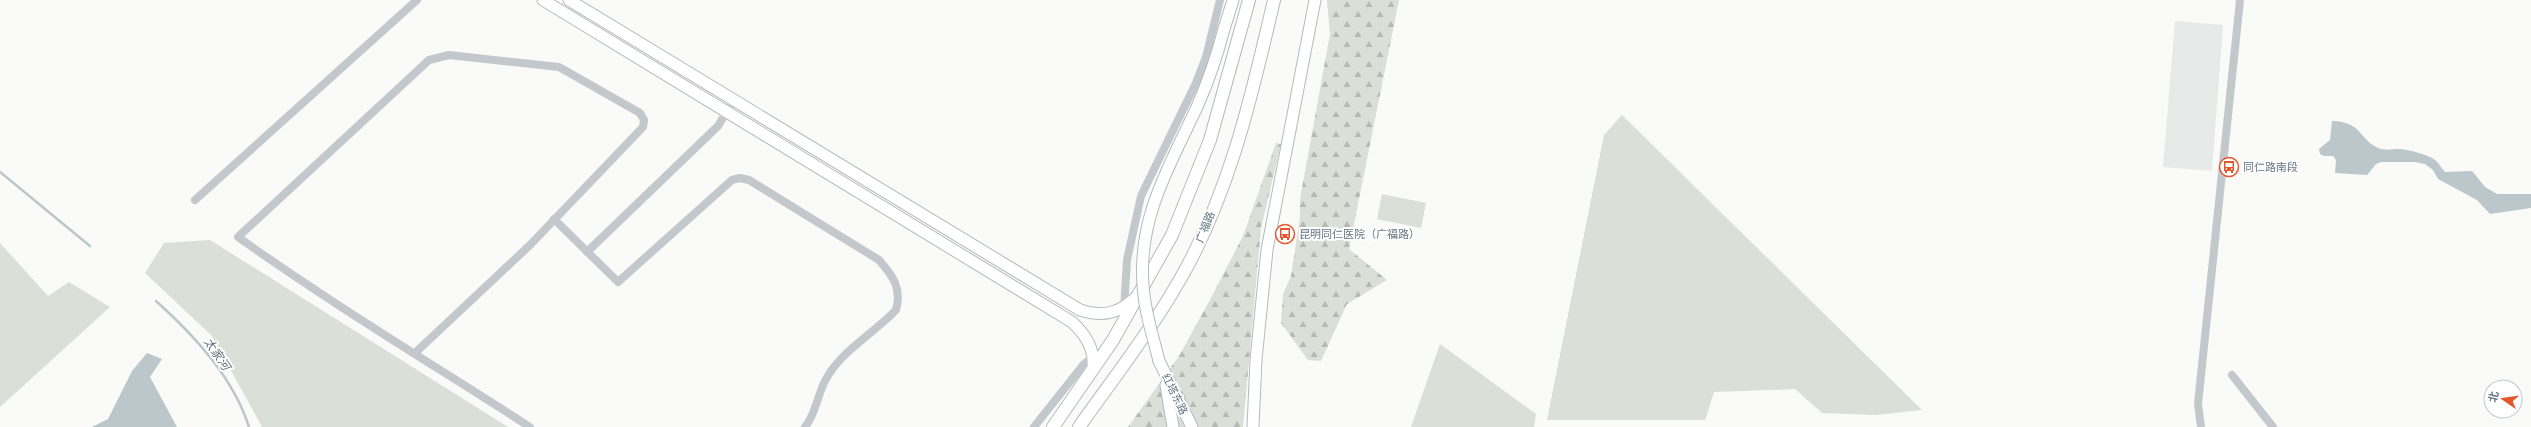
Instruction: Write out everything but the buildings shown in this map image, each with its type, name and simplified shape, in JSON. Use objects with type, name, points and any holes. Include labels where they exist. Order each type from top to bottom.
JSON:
[{"type":"main road","points":[[1053,427],[1113,340],[1172,235],[1210,140],[1249,0]]},
{"type":"main road","name":"广福路","points":[[1078,427],[1172,293],[1197,247],[1236,149],[1252,95],[1274,0]]},
{"type":"street","points":[[195,200],[417,0]]},
{"type":"street","points":[[543,0],[1072,322],[1083,334],[1094,356],[1093,370]]},
{"type":"street","points":[[569,0],[733,101],[1080,310],[1102,314],[1113,313],[1124,306],[1143,289]]},
{"type":"street","points":[[1034,427],[1084,364],[1113,340],[1124,306],[1127,260],[1141,196],[1196,83],[1206,57],[1220,0]]},
{"type":"street","points":[[1173,427],[1160,361],[1146,308],[1143,284],[1143,258],[1147,225],[1161,181],[1210,75],[1233,0]]},
{"type":"street","points":[[1253,427],[1256,360],[1267,250],[1314,0]]},
{"type":"street","points":[[2200,427],[2198,404],[2240,0]]},
{"type":"street","points":[[415,353],[554,219],[643,128],[644,120],[640,113],[559,67],[449,55],[429,60],[238,237],[415,353],[530,427]]},
{"type":"street","points":[[587,252],[718,126],[733,101]]},
{"type":"street","points":[[789,150],[796,138]]},
{"type":"street","points":[[554,219],[618,282],[732,180],[740,178],[749,180],[879,260],[894,278],[898,289],[896,310],[845,354],[828,374],[813,418],[805,427]]},
{"type":"street","points":[[968,258],[976,246]]},
{"type":"street","name":"红塔东路","points":[[1160,361],[1192,427]]},
{"type":"street","points":[[2232,375],[2273,427]]},
{"type":"shaded area","points":[[2175,21],[2223,25],[2212,171],[2163,167]]},
{"type":"shaded area","points":[[2332,121],[2349,124],[2378,148],[2386,150],[2400,149],[2432,158],[2445,172],[2472,171],[2485,187],[2497,194],[2531,194],[2531,208],[2490,214],[2477,200],[2438,179],[2433,170],[2425,164],[2415,162],[2381,162],[2376,164],[2367,175],[2335,173],[2336,160],[2333,156],[2324,156],[2320,154],[2319,149],[2330,140]]},
{"type":"shaded area","points":[[147,353],[162,359],[150,377],[177,427],[92,427],[108,419],[132,371]]},
{"type":"green space","points":[[1327,0],[1399,0],[1349,249],[1387,280],[1347,304],[1321,361],[1308,360],[1281,323],[1283,294],[1291,276],[1300,217],[1300,199],[1330,34]]},
{"type":"green space","points":[[1622,115],[1922,410],[1876,415],[1822,413],[1795,389],[1714,392],[1705,420],[1547,420],[1604,135]]},
{"type":"green space","points":[[1276,143],[1281,144],[1261,228],[1243,427],[1128,427],[1179,356],[1212,296],[1243,236]]},
{"type":"green space","points":[[1382,194],[1426,203],[1421,228],[1377,219]]},
{"type":"green space","points":[[210,240],[508,427],[262,427],[212,336],[145,273],[164,243]]},
{"type":"green space","points":[[0,243],[48,296],[69,282],[110,307],[0,407]]},
{"type":"green space","points":[[1440,344],[1536,414],[1534,427],[1411,427]]},
{"type":"waterway","name":"太家河","points":[[0,172],[90,246]]},
{"type":"waterway","name":"太家河","points":[[156,301],[198,343],[223,374],[242,409],[249,427]]},
{"type":"place","name":"同仁路南段","points":[[2229,167]]},
{"type":"place","name":"昆明同仁医院（广福路）","points":[[1285,234]]}]
